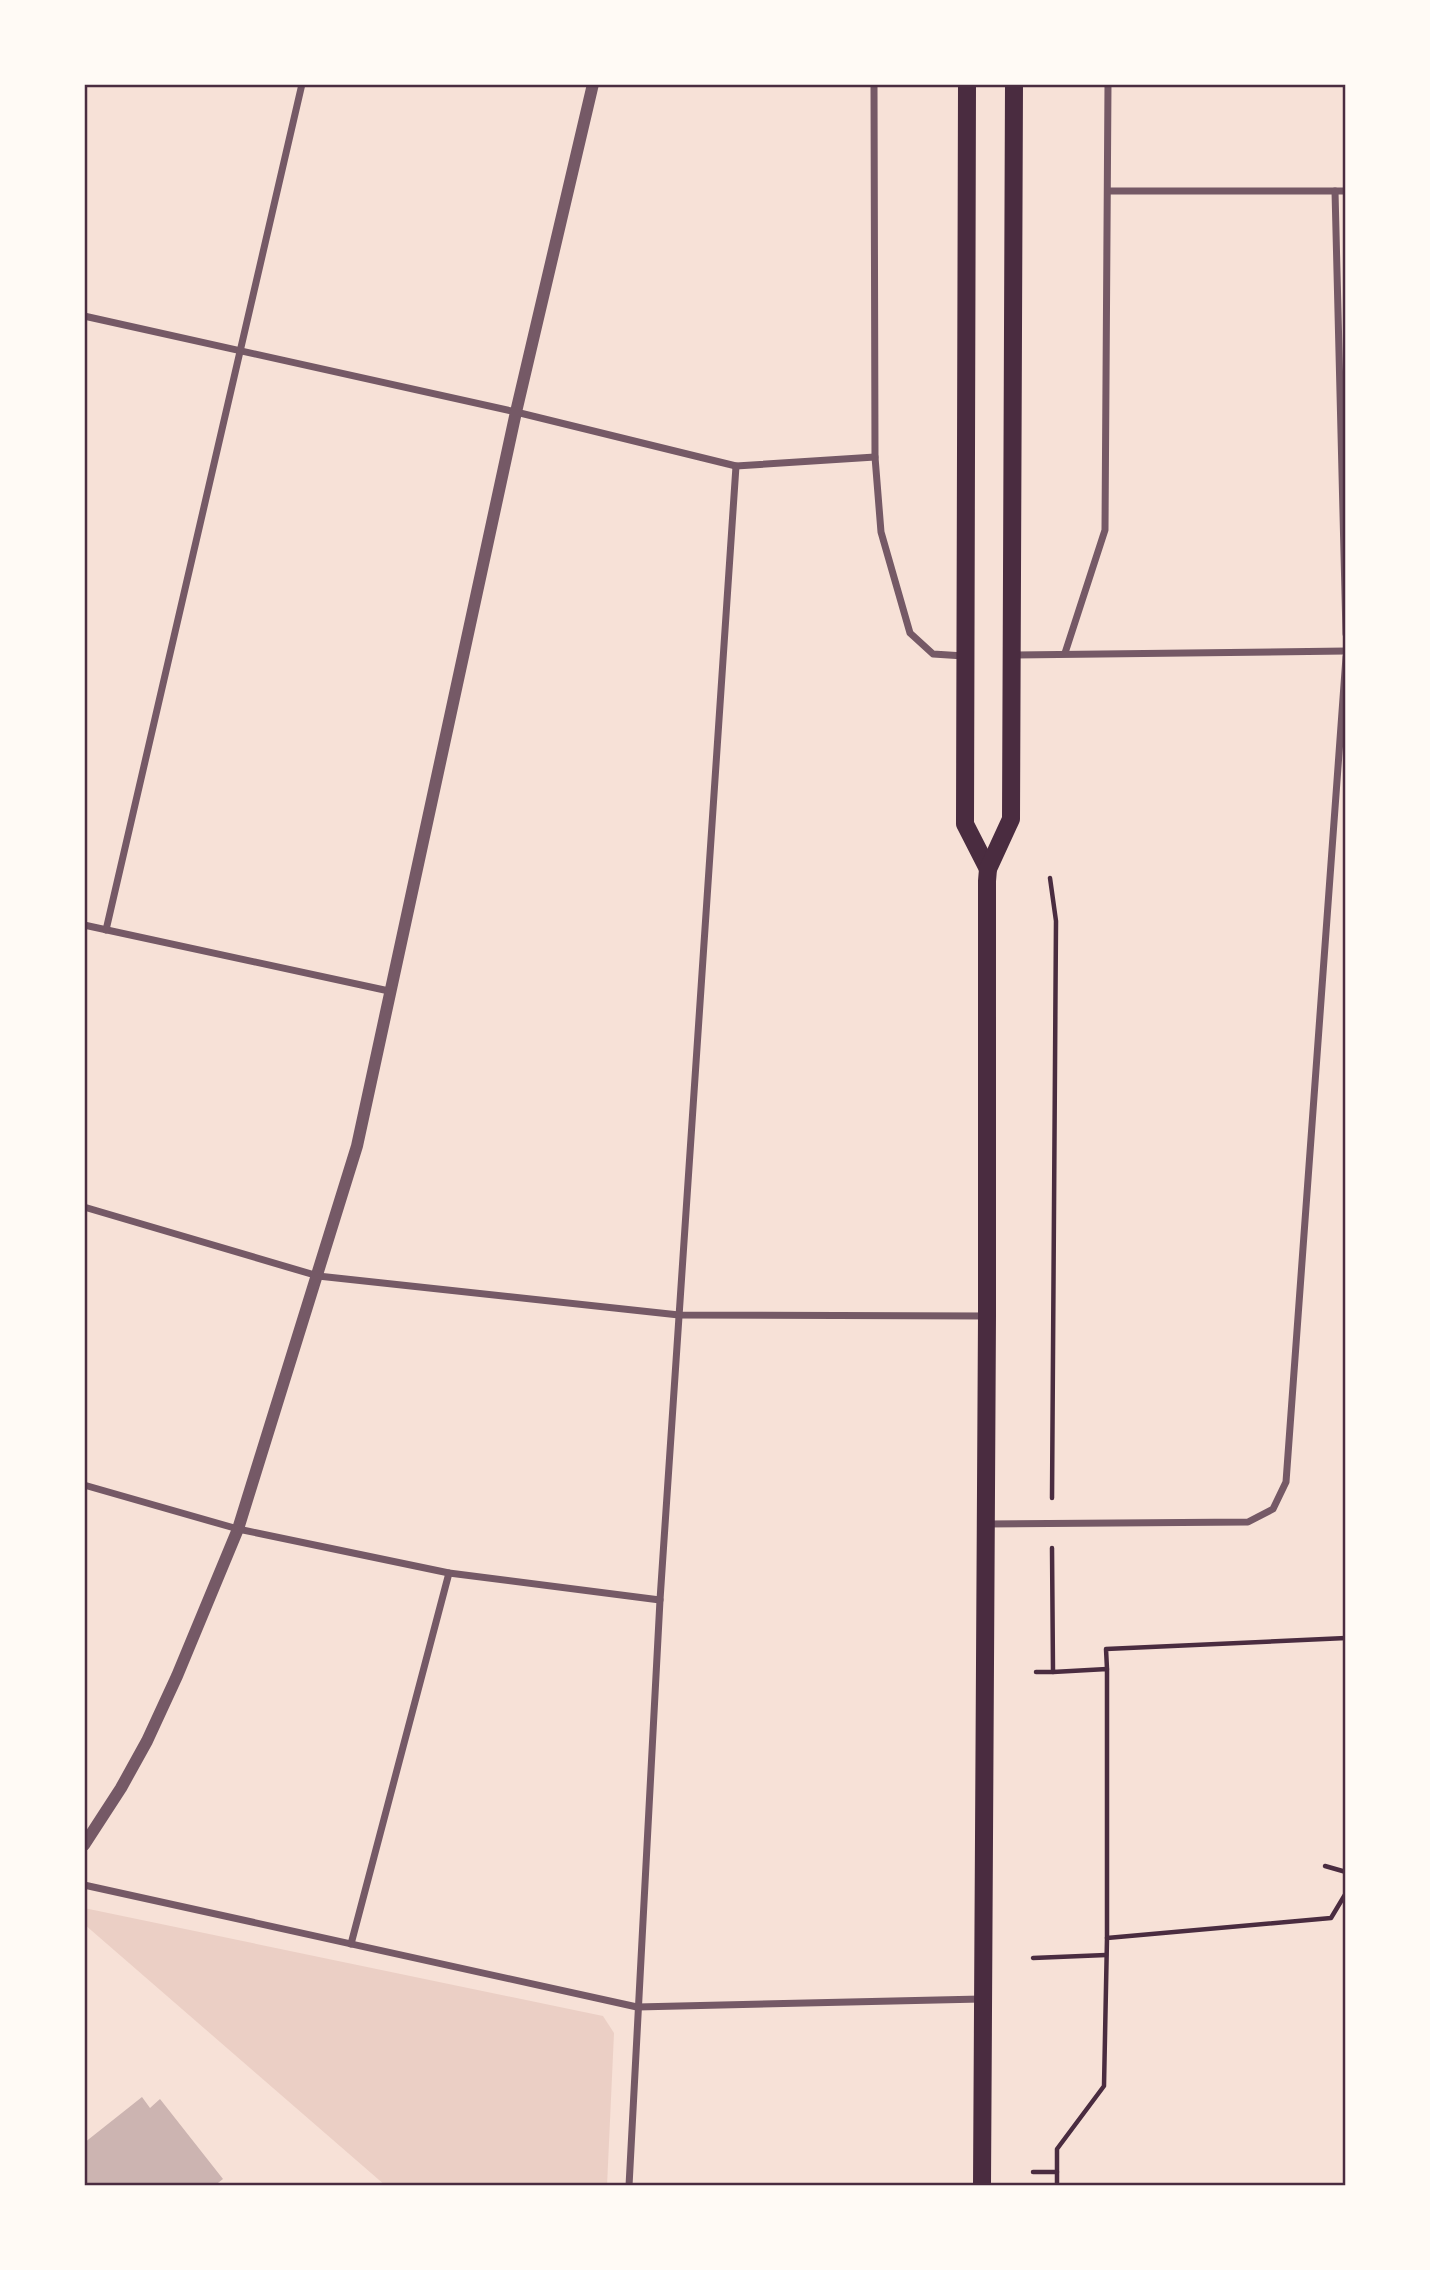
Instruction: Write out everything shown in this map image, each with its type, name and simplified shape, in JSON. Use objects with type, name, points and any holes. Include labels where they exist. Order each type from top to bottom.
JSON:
[{"type":"main road","points":[[967,84],[965,824],[988,869]]},
{"type":"main road","points":[[982,2186],[988,869],[1011,819],[1014,84]]},
{"type":"street","points":[[106,930],[302,84]]},
{"type":"street","points":[[84,1845],[121,1788],[146,1741],[177,1676],[238,1529],[357,1146],[516,412],[593,84]]},
{"type":"street","points":[[874,84],[875,457],[881,532],[910,632],[933,654],[965,656]]},
{"type":"street","points":[[1065,653],[1105,530],[1108,84]]},
{"type":"street","points":[[1108,191],[1346,191]]},
{"type":"street","points":[[1335,191],[1346,634]]},
{"type":"street","points":[[84,316],[516,412],[736,466],[875,457]]},
{"type":"street","points":[[629,2186],[660,1600],[736,466]]},
{"type":"street","points":[[1012,655],[1346,651]]},
{"type":"street","points":[[985,1524],[1248,1522],[1273,1509],[1286,1482],[1346,657]]},
{"type":"street","points":[[84,925],[389,991]]},
{"type":"street","points":[[84,1207],[318,1276],[679,1315],[987,1316]]},
{"type":"street","points":[[84,1485],[238,1529],[449,1573],[660,1600]]},
{"type":"street","points":[[351,1944],[449,1573]]},
{"type":"street","points":[[84,1885],[637,2007],[982,2000]]},
{"type":"path","points":[[1107,1669],[1106,1649],[1346,1639]]},
{"type":"path","points":[[1036,1672],[1053,1671]]},
{"type":"path","points":[[1325,1866],[1346,1872]]},
{"type":"path","points":[[1107,1938],[1331,1919],[1346,1893]]},
{"type":"path","points":[[1033,1958],[1106,1955]]},
{"type":"path","points":[[1033,2172],[1057,2172]]},
{"type":"shaded area","points":[[84,1908],[603,2016],[614,2033],[607,2186],[386,2186],[84,1924]]},
{"type":"building","points":[[142,2097],[150,2108],[160,2099],[223,2179],[214,2186],[84,2186],[84,2143]]}]
